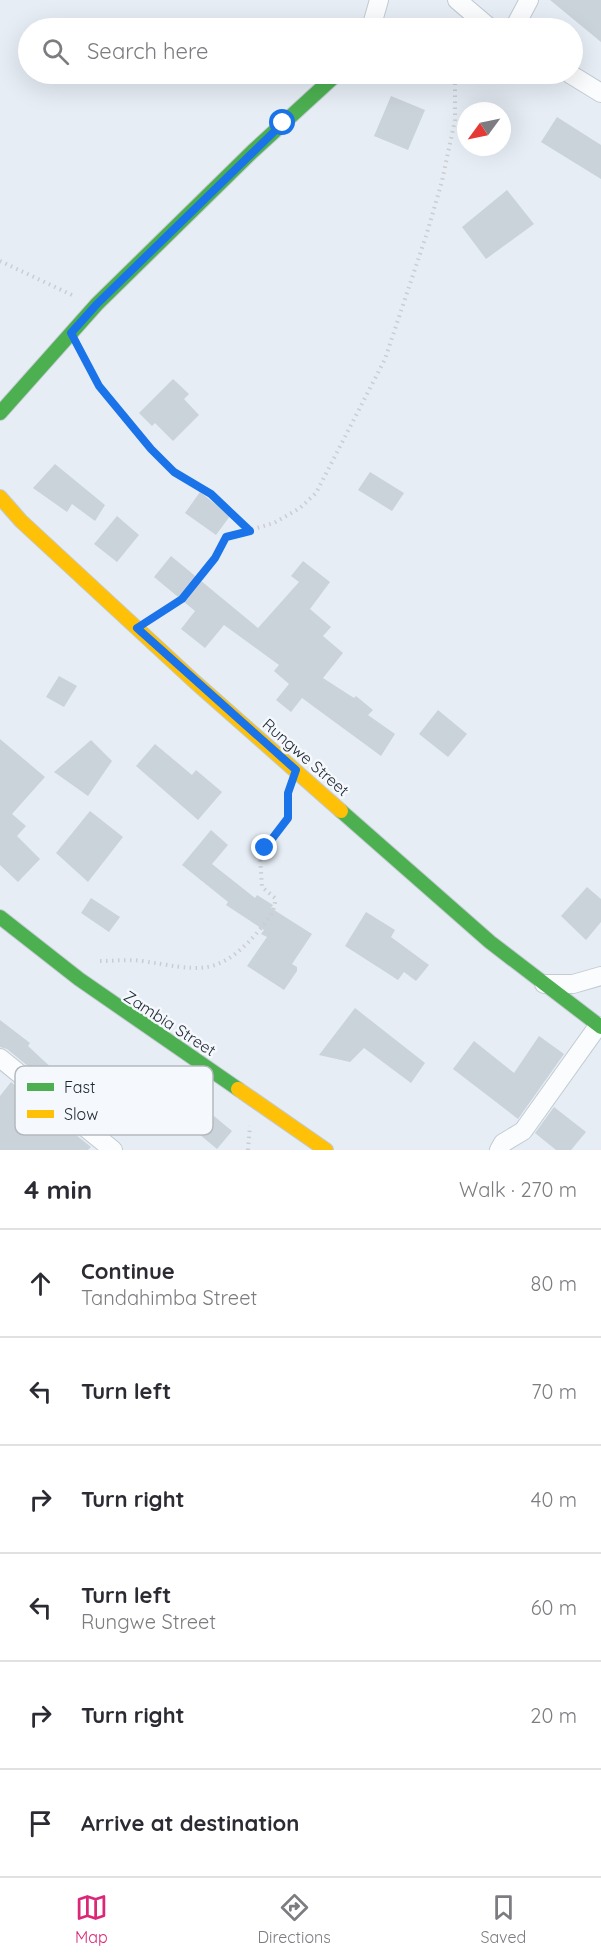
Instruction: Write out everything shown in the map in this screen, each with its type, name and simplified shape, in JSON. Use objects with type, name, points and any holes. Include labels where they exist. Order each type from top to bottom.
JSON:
[{"type":"street","points":[[374,18],[379,0]]},
{"type":"street","points":[[457,0],[478,18]]},
{"type":"street","points":[[520,18],[530,0]]},
{"type":"street","points":[[583,82],[601,93]]},
{"type":"street","points":[[0,413],[97,304],[253,150],[326,84]]},
{"type":"street","name":"Rungwe Street","points":[[0,498],[21,521],[137,628],[455,911],[599,1027]]},
{"type":"street","name":"Zambia Street","points":[[0,917],[51,960],[126,1014],[205,1066]]},
{"type":"street","points":[[544,984],[573,984],[601,976]]},
{"type":"street","points":[[499,1150],[503,1143],[523,1131],[599,1027]]},
{"type":"street","points":[[0,1058],[15,1070]]},
{"type":"street","name":"Zambia Street","points":[[213,1072],[326,1150]]},
{"type":"street","points":[[95,1135],[113,1150]]},
{"type":"path","points":[[137,628],[182,599],[215,558],[226,537],[274,523],[300,508],[316,493],[385,359],[442,182],[455,120],[454,84]]},
{"type":"path","points":[[0,261],[62,292],[97,304]]},
{"type":"path","points":[[71,333],[99,386],[151,449],[174,472],[211,494],[250,531]]},
{"type":"path","points":[[94,961],[127,960],[195,969],[210,967],[235,956],[264,925],[276,907],[275,898],[262,887],[260,857],[288,818],[288,793],[296,770]]},
{"type":"building","points":[[550,0],[601,0],[601,42],[583,27],[583,18],[572,18]]},
{"type":"building","points":[[391,96],[425,110],[408,150],[374,136]]},
{"type":"building","points":[[557,117],[601,145],[601,179],[541,142]]},
{"type":"building","points":[[507,190],[534,224],[486,259],[462,227]]},
{"type":"building","points":[[173,379],[189,394],[184,399],[199,415],[173,441],[155,423],[152,426],[139,413]]},
{"type":"building","points":[[55,464],[105,505],[95,521],[72,504],[67,512],[33,488]]},
{"type":"building","points":[[370,472],[404,493],[392,511],[358,490]]},
{"type":"building","points":[[200,492],[230,516],[216,535],[185,513]]},
{"type":"building","points":[[117,516],[139,535],[117,562],[94,544]]},
{"type":"building","points":[[171,556],[258,628],[299,582],[291,576],[303,561],[330,582],[310,609],[331,627],[323,636],[343,653],[323,678],[354,698],[356,696],[373,710],[368,715],[395,734],[381,756],[302,698],[291,712],[276,700],[289,684],[274,671],[279,665],[224,625],[205,648],[181,629],[195,611],[154,577]]},
{"type":"building","points":[[59,676],[77,686],[64,707],[46,697]]},
{"type":"building","points":[[438,710],[467,734],[448,757],[419,734]]},
{"type":"building","points":[[0,739],[45,777],[12,814],[26,826],[17,836],[40,859],[18,882],[0,865]]},
{"type":"building","points":[[91,740],[112,761],[88,796],[54,772]]},
{"type":"building","points":[[155,744],[192,775],[196,770],[222,792],[198,820],[136,766]]},
{"type":"building","points":[[90,811],[123,837],[88,882],[56,853]]},
{"type":"building","points":[[211,830],[228,845],[212,864],[255,898],[257,895],[273,905],[271,908],[312,934],[292,964],[297,967],[297,971],[284,990],[247,966],[267,937],[261,934],[264,930],[226,905],[228,902],[182,865]]},
{"type":"building","points":[[587,887],[601,899],[601,922],[586,940],[561,916]]},
{"type":"building","points":[[91,898],[120,917],[109,932],[81,913]]},
{"type":"building","points":[[366,912],[395,930],[391,937],[429,965],[416,981],[404,972],[398,980],[345,946]]},
{"type":"building","points":[[355,1008],[425,1063],[411,1083],[364,1048],[350,1062],[319,1055]]},
{"type":"building","points":[[0,1020],[30,1043],[28,1046],[49,1066],[28,1066],[7,1049],[0,1047]]},
{"type":"building","points":[[539,1036],[564,1054],[518,1119],[453,1069],[474,1041],[514,1073]]},
{"type":"building","points":[[11,1082],[15,1085],[15,1135],[76,1135],[91,1147],[88,1150],[0,1150],[0,1096]]},
{"type":"building","points":[[554,1107],[586,1132],[571,1150],[556,1150],[535,1133]]},
{"type":"building","points":[[213,1117],[232,1131],[217,1149],[200,1135],[213,1135]]},
{"type":"traffic: fast","points":[[0,413],[97,304],[253,151],[326,84]]},
{"type":"traffic: fast","points":[[341,811],[490,942],[601,1027]]},
{"type":"traffic: fast","points":[[0,917],[79,979],[205,1066]]},
{"type":"traffic: fast","points":[[213,1072],[238,1089]]},
{"type":"traffic: slow","points":[[0,497],[21,521],[195,682],[341,811]]},
{"type":"traffic: slow","points":[[238,1089],[326,1150]]},
{"type":"route","points":[[265,848],[288,818],[290,810],[288,793],[296,770],[137,628],[182,599],[215,558],[226,537],[230,534],[250,531],[211,494],[195,482],[174,472],[151,449],[99,386],[71,333],[97,304],[283,123]]}]
